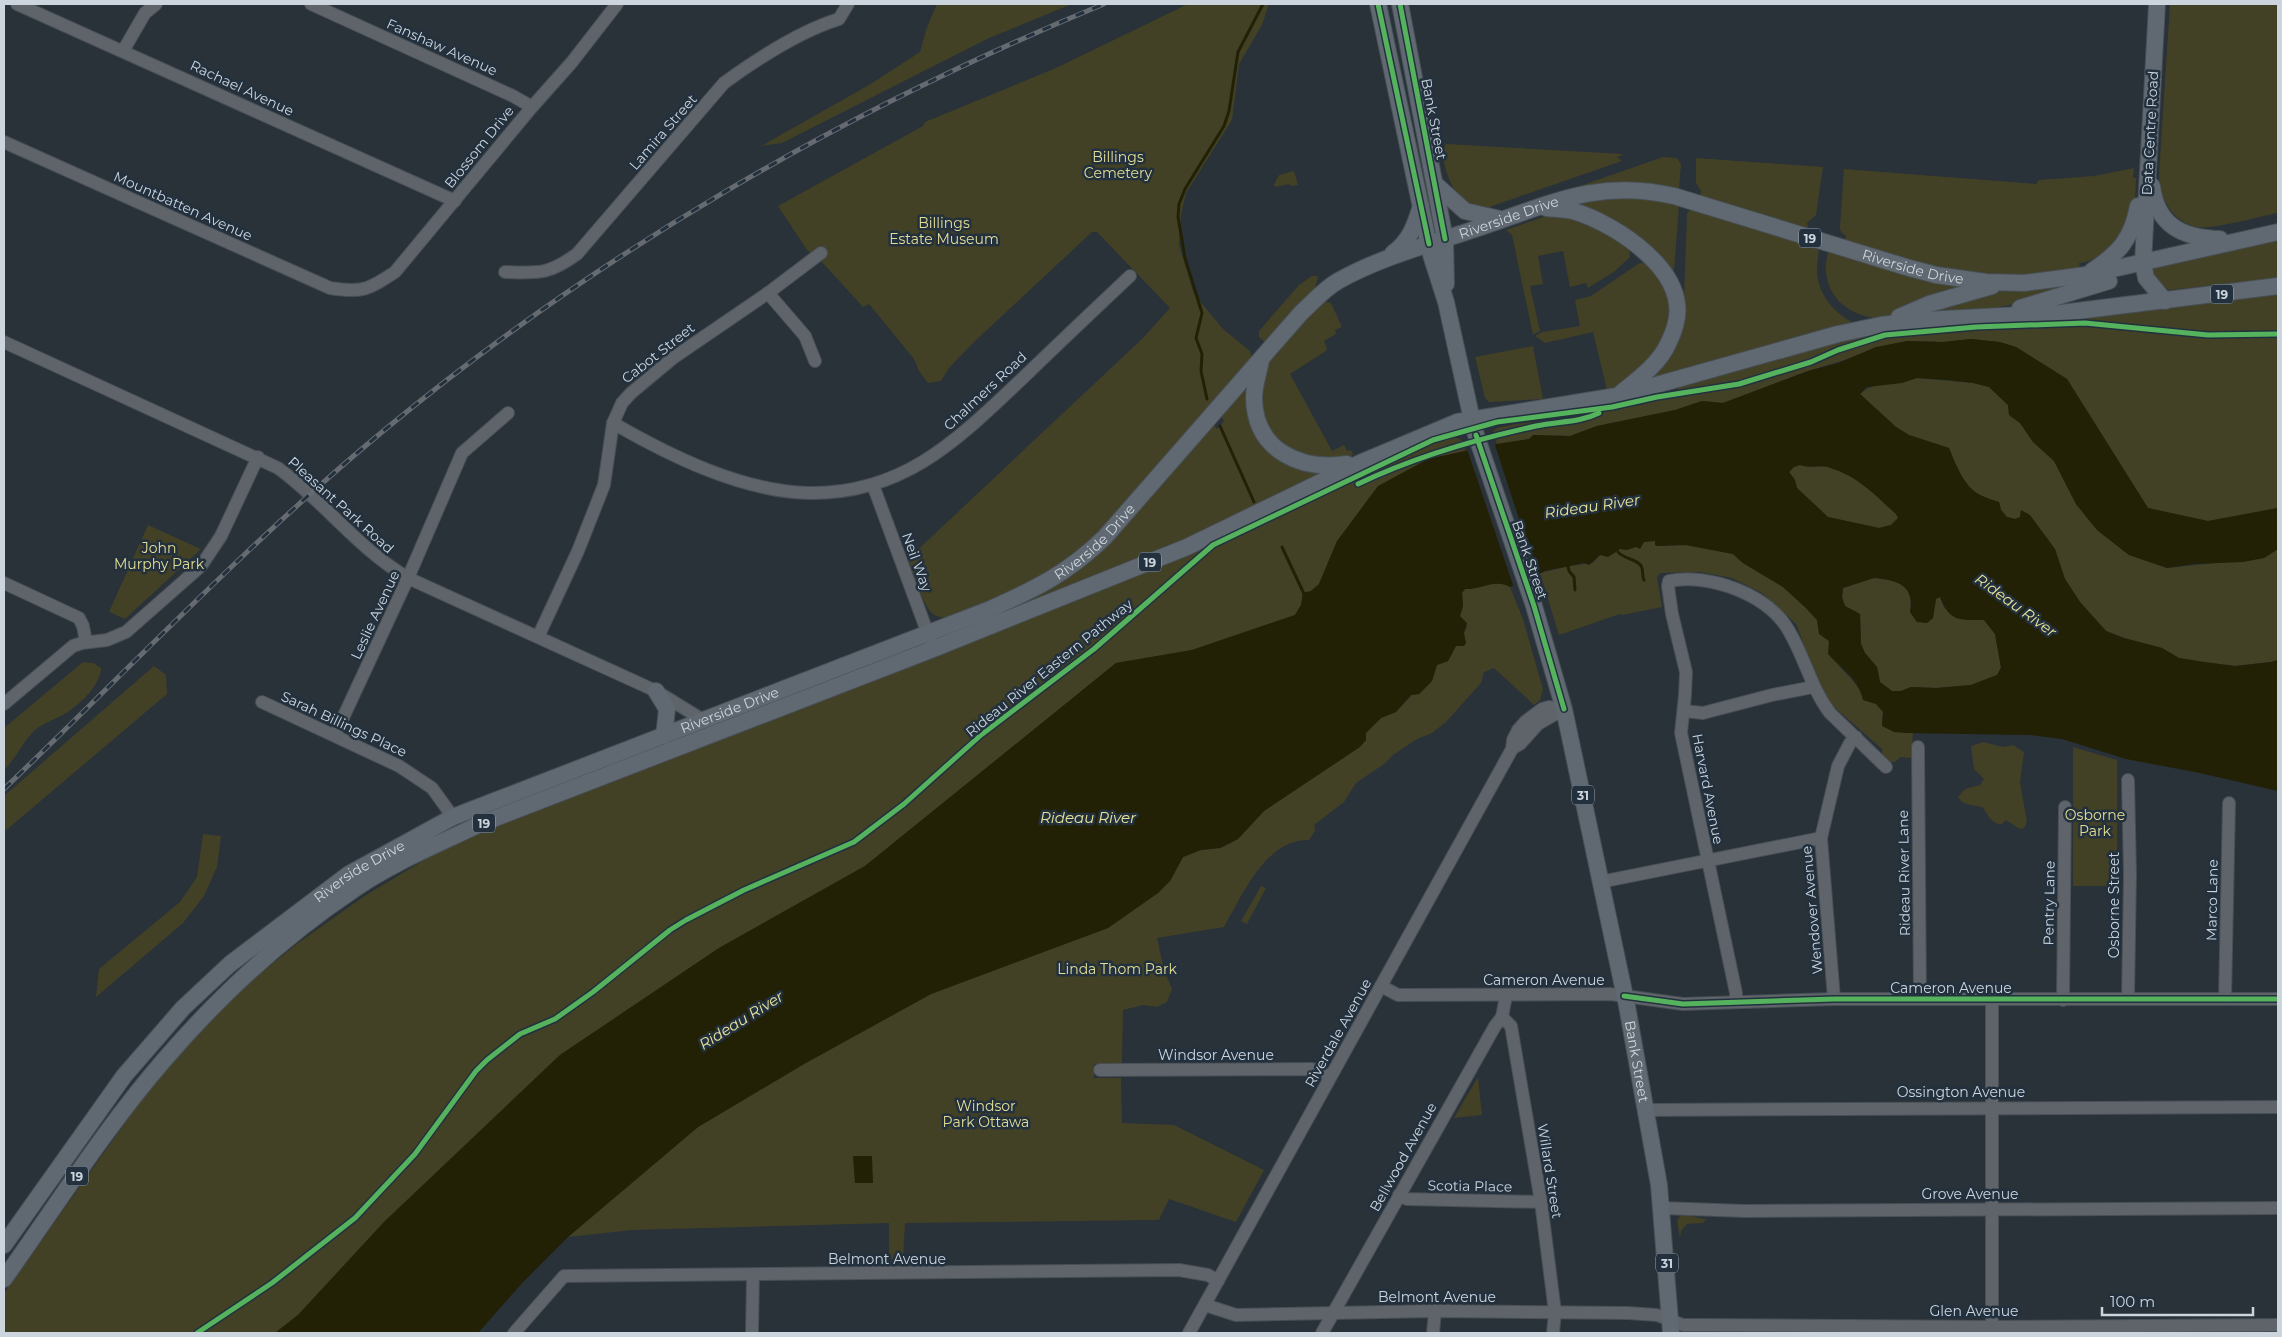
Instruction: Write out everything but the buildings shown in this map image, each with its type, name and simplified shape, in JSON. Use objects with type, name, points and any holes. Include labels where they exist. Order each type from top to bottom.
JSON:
[{"type":"main road","name":"Bank Street","points":[[1378,4],[1421,206],[1437,242]]},
{"type":"main road","name":"Bank Street","points":[[1400,4],[1435,184],[1437,242],[1446,302],[1472,418],[1476,435],[1534,606],[1564,709],[1624,996],[1662,1208],[1671,1326]]},
{"type":"main road","name":"Data Centre Road","points":[[2143,263],[2157,4]]},
{"type":"main road","points":[[2148,160],[2155,203],[2165,220],[2190,236],[2240,240]]},
{"type":"main road","points":[[2086,275],[2118,252],[2127,239],[2136,218],[2148,160]]},
{"type":"main road","points":[[1435,184],[1465,212],[1502,220]]},
{"type":"main road","name":"Riverside Drive","points":[[4,1279],[152,1074],[242,978],[288,937],[357,887],[480,824],[927,633],[1036,589],[1081,560],[1105,537],[1301,313],[1329,286],[1386,258],[1583,193],[1622,188],[1652,191],[1674,196],[1936,276],[1971,281],[2004,283],[2044,281],[2086,275],[2278,232]]},
{"type":"main road","points":[[1386,258],[1401,247],[1409,238],[1421,206]]},
{"type":"main road","points":[[1537,207],[1574,212],[1619,233],[1656,262],[1672,287],[1677,302],[1677,311],[1675,327],[1668,345],[1654,363],[1617,396]]},
{"type":"main road","points":[[2143,263],[2146,278],[2165,300]]},
{"type":"main road","points":[[1999,315],[2132,275],[2137,273],[2143,263]]},
{"type":"main road","points":[[1881,325],[1929,304],[2004,283]]},
{"type":"main road","name":"Riverside Drive","points":[[4,1245],[124,1076],[183,1008],[216,976],[276,927],[349,874],[453,817],[664,736],[707,727],[933,649],[1187,547],[1362,462],[1440,428],[1472,418],[1617,396],[1838,334],[1881,325],[2061,312],[2278,286]]},
{"type":"main road","points":[[1261,360],[1254,397],[1257,417],[1268,441],[1293,459],[1312,465],[1328,467],[1362,462]]},
{"type":"main road","points":[[656,692],[666,704],[668,714],[664,736]]},
{"type":"street","name":"Rachael Avenue","points":[[17,4],[455,201]]},
{"type":"street","points":[[123,51],[145,13],[156,4]]},
{"type":"street","name":"Fanshaw Avenue","points":[[311,4],[532,106]]},
{"type":"street","name":"Lamira Street","points":[[505,272],[543,273],[559,268],[577,254],[724,83],[745,68],[820,25],[839,19],[848,4]]},
{"type":"street","name":"Blossom Drive","points":[[352,292],[375,285],[395,272],[532,106],[572,62],[614,5]]},
{"type":"street","name":"Mountbatten Avenue","points":[[4,142],[330,288],[352,292]]},
{"type":"street","name":"Cabot Street","points":[[538,638],[578,550],[604,485],[613,423],[622,403],[631,393],[673,358],[768,293],[821,253]]},
{"type":"street","name":"Chalmers Road","points":[[613,423],[720,475],[781,490],[809,493],[834,492],[873,485],[913,468],[959,438],[1130,276]]},
{"type":"street","points":[[768,293],[805,336],[816,360]]},
{"type":"street","name":"Pleasant Park Road","points":[[4,342],[258,457],[294,479],[360,543],[386,565],[408,578],[656,692],[707,727]]},
{"type":"street","name":"Leslie Avenue","points":[[335,735],[408,578],[462,453],[508,413]]},
{"type":"street","points":[[4,704],[73,646],[86,642],[107,640],[126,632],[201,566],[221,536],[258,457]]},
{"type":"street","name":"Neil Way","points":[[873,485],[933,649]]},
{"type":"street","name":"Harvard Avenue","points":[[1736,1002],[1736,993],[1722,923],[1707,861],[1681,733],[1686,672],[1672,614],[1669,581],[1695,578],[1712,580],[1741,592],[1765,607],[1788,629],[1798,646],[1813,687]]},
{"type":"street","points":[[4,583],[79,618],[83,626],[86,642]]},
{"type":"street","points":[[1684,711],[1703,713],[1772,695],[1813,687],[1830,714],[1886,767]]},
{"type":"street","name":"Sarah Billings Place","points":[[262,702],[399,766],[432,788],[453,817]]},
{"type":"street","name":"Riverdale Avenue","points":[[1189,1333],[1513,748],[1513,740],[1518,730],[1537,712],[1549,707],[1564,709]]},
{"type":"street","name":"Wendover Avenue","points":[[1834,999],[1822,838],[1838,766],[1856,737]]},
{"type":"street","name":"Rideau River Lane","points":[[1918,747],[1920,999]]},
{"type":"street","name":"Osborne Street","points":[[2128,780],[2130,874],[2128,1000]]},
{"type":"street","name":"Marco Lane","points":[[2225,999],[2229,802]]},
{"type":"street","name":"Pentry Lane","points":[[2063,1000],[2065,807]]},
{"type":"street","points":[[1600,882],[1822,838]]},
{"type":"street","name":"Cameron Avenue","points":[[1381,986],[1398,995],[1624,996],[1683,1004],[1834,999],[2278,999]]},
{"type":"street","name":"Bellwood Avenue","points":[[1322,1333],[1495,1026],[1502,1017],[1506,996]]},
{"type":"street","points":[[1992,999],[1992,1330]]},
{"type":"street","name":"Willard Street","points":[[1502,1017],[1512,1026],[1541,1202],[1555,1312],[1553,1333]]},
{"type":"street","name":"Windsor Avenue","points":[[1100,1070],[1312,1069],[1330,1076]]},
{"type":"street","name":"Ossington Avenue","points":[[1645,1110],[2278,1107]]},
{"type":"street","name":"Scotia Place","points":[[1399,1195],[1407,1199],[1541,1202]]},
{"type":"street","name":"Grove Avenue","points":[[1662,1208],[1745,1211],[2278,1208]]},
{"type":"street","name":"Belmont Avenue","points":[[514,1333],[564,1276],[1179,1270],[1208,1275],[1218,1281]]},
{"type":"street","points":[[752,1275],[752,1333]]},
{"type":"street","name":"Belmont Avenue","points":[[1205,1305],[1236,1314],[1628,1313],[1657,1315],[1671,1326]]},
{"type":"street","points":[[1433,1333],[1435,1312]]},
{"type":"street","name":"Glen Avenue","points":[[1671,1326],[1992,1330],[2278,1325]]},
{"type":"green space","points":[[937,4],[1072,4],[987,39],[782,143],[761,146],[869,85],[920,52],[927,27]]},
{"type":"green space","name":"Billings Estate Museum","points":[[1188,4],[1269,4],[1262,25],[1239,64],[1232,120],[1186,193],[1181,214],[1179,245],[1194,294],[1223,329],[1250,351],[1252,359],[1104,530],[1057,569],[956,616],[938,617],[933,614],[922,597],[908,560],[910,557],[1143,338],[1170,308],[1097,232],[1092,232],[973,343],[949,368],[941,381],[928,383],[919,371],[914,359],[869,304],[863,307],[821,261],[807,250],[778,206],[923,126],[925,122],[1056,68]]},
{"type":"green space","points":[[2170,4],[2278,4],[2278,213],[2225,225],[2197,227],[2180,220],[2165,200],[2159,174]]},
{"type":"green space","points":[[1446,144],[1624,154],[1617,157],[1622,161],[1481,210],[1465,201],[1453,187],[1446,170],[1442,152]]},
{"type":"green space","points":[[1663,157],[1677,158],[1681,164],[1679,190],[1626,182],[1577,187]]},
{"type":"green space","points":[[1696,158],[1823,167],[1816,215],[1807,223],[1808,227],[1803,228],[1705,199],[1700,195],[1701,191],[1696,183]]},
{"type":"green space","points":[[2134,168],[2133,177],[2136,178],[2135,203],[2131,222],[2125,234],[2107,251],[2086,262],[2079,263],[2080,269],[2047,274],[2014,275],[1936,269],[1845,240],[1846,236],[1841,232],[1840,228],[1844,169],[2036,184],[2039,180],[2094,176]]},
{"type":"green space","points":[[1294,171],[1298,185],[1290,186],[1289,184],[1276,187],[1274,185],[1279,175]]},
{"type":"green space","points":[[1643,196],[1679,205],[1674,271],[1671,272],[1569,205],[1587,198]]},
{"type":"green space","points":[[1691,208],[1819,247],[1817,276],[1822,292],[1832,306],[1852,322],[1853,325],[1647,382],[1684,300],[1687,214]]},
{"type":"green space","points":[[1549,215],[1585,219],[1629,248],[1630,257],[1615,271],[1588,288],[1586,283],[1570,287],[1563,251],[1538,256],[1543,284],[1530,286],[1540,331],[1533,335],[1512,235],[1506,230]]},
{"type":"green space","points":[[2278,239],[2278,278],[2169,290],[2155,281],[2151,269]]},
{"type":"green space","points":[[1829,251],[1920,277],[2071,284],[2071,286],[2015,304],[1993,308],[1875,318],[1849,309],[1835,297],[1827,280],[1826,263]]},
{"type":"green space","points":[[1644,262],[1651,264],[1668,295],[1670,312],[1667,327],[1662,341],[1643,367],[1631,378],[1607,390],[1593,332],[1545,343],[1535,336],[1542,332],[1580,326],[1575,300],[1591,296],[1638,264]]},
{"type":"green space","points":[[1312,276],[1318,276],[1315,289],[1266,343],[1259,337],[1259,331],[1299,285]]},
{"type":"green space","points":[[2278,286],[2278,508],[2208,521],[2148,508],[2067,379],[2016,347],[1999,342],[1971,339],[1943,342],[1907,341],[1808,371],[1723,403],[1702,401],[1675,410],[1597,426],[1570,436],[1534,435],[1530,439],[1497,444],[1493,431],[1497,428],[1516,424],[1641,405],[1678,391],[1677,388],[1883,330]]},
{"type":"green space","points":[[1322,301],[1331,303],[1342,327],[1335,330],[1336,334],[1324,341],[1326,351],[1290,374],[1332,451],[1344,445],[1347,451],[1351,450],[1353,455],[1333,462],[1281,447],[1261,414],[1259,404],[1266,365],[1276,351]]},
{"type":"green space","points":[[1533,346],[1543,399],[1489,402],[1485,398],[1475,357]]},
{"type":"green space","points":[[1917,378],[1973,383],[1989,387],[2008,405],[2009,415],[2020,423],[2033,442],[2054,461],[2076,504],[2097,530],[2129,555],[2167,568],[2264,558],[2278,549],[2278,660],[2235,666],[2179,658],[2162,648],[2106,631],[2080,602],[2065,579],[2055,549],[2021,511],[2020,517],[2015,519],[2007,517],[2001,510],[1999,502],[1982,496],[1969,486],[1954,461],[1949,448],[1909,435],[1896,427],[1860,394],[1879,385]]},
{"type":"green space","points":[[1246,389],[1248,390],[1260,435],[1335,471],[1201,533],[946,635],[945,633],[1028,600],[1213,424],[1217,429],[1224,421],[1220,415]]},
{"type":"green space","points":[[1452,436],[1462,440],[1466,452],[1428,459],[1337,541],[1319,584],[1311,591],[1303,593],[1301,605],[1295,615],[1192,650],[1116,663],[865,866],[719,948],[560,1055],[384,1222],[298,1315],[275,1333],[4,1333],[4,1293],[157,1078],[239,991],[298,943],[366,895],[433,855],[506,822],[1202,546],[1376,467]]},
{"type":"green space","points":[[1800,465],[1827,467],[1850,476],[1874,494],[1898,518],[1891,525],[1879,528],[1828,517],[1797,488],[1795,480],[1789,472],[1794,467]]},
{"type":"green space","name":"John Murphy Park","points":[[148,525],[201,549],[125,619],[109,612]]},
{"type":"green space","points":[[1651,540],[1655,541],[1657,546],[1686,545],[1733,554],[1743,563],[1783,587],[1817,620],[1819,631],[1829,641],[1832,657],[1855,684],[1863,700],[1876,704],[1883,712],[1882,721],[1894,732],[1913,733],[1911,758],[1900,757],[1895,762],[1887,762],[1883,759],[1882,749],[1833,706],[1819,683],[1796,624],[1762,593],[1732,578],[1700,572],[1660,573],[1657,577],[1662,607],[1620,614],[1559,635],[1540,573],[1593,563],[1600,555],[1611,554],[1620,549],[1633,548]]},
{"type":"green space","points":[[1874,578],[1890,580],[1907,590],[1911,603],[1910,612],[1916,621],[1927,623],[1933,618],[1936,599],[1940,597],[1944,608],[1967,620],[1984,620],[1995,634],[2001,667],[1997,675],[1971,685],[1936,688],[1911,687],[1901,691],[1892,691],[1880,682],[1877,667],[1865,653],[1861,644],[1860,614],[1845,606],[1842,597],[1843,588]]},
{"type":"green space","name":"Windsor Park Ottawa","points":[[1504,583],[1510,587],[1523,619],[1543,689],[1540,700],[1534,705],[1494,668],[1484,672],[1481,683],[1446,722],[1432,733],[1417,739],[1393,755],[1384,764],[1356,783],[1344,802],[1314,825],[1315,831],[1309,840],[1294,842],[1268,858],[1248,885],[1224,927],[1157,938],[1164,970],[1172,989],[1167,1002],[1157,1007],[1143,1005],[1123,1010],[1122,1063],[1094,1064],[1094,1078],[1121,1078],[1122,1123],[1174,1125],[1264,1170],[1236,1222],[1169,1199],[1159,1220],[905,1223],[903,1259],[889,1259],[889,1223],[632,1230],[568,1237],[698,1127],[804,1064],[931,994],[1108,928],[1158,893],[1170,881],[1183,857],[1201,850],[1221,848],[1238,839],[1264,811],[1366,740],[1366,733],[1381,718],[1396,712],[1412,695],[1419,694],[1432,681],[1437,665],[1448,661],[1456,646],[1463,646],[1464,633],[1467,626],[1460,616],[1463,606],[1462,593],[1465,589]]},
{"type":"green space","points":[[83,662],[93,663],[101,668],[100,675],[93,689],[69,711],[35,730],[4,770],[4,728]]},
{"type":"green space","points":[[154,666],[166,675],[167,694],[4,832],[4,796]]},
{"type":"green space","points":[[1983,742],[2003,747],[2013,745],[2024,752],[2020,782],[2027,822],[2024,828],[2020,829],[2006,820],[2002,824],[1996,823],[1983,808],[1966,804],[1958,797],[1965,789],[1980,785],[1984,779],[1974,769],[1971,746]]},
{"type":"green space","name":"Osborne Park","points":[[2073,747],[2117,760],[2117,886],[2073,886]]},
{"type":"green space","points":[[203,834],[221,836],[217,867],[204,896],[183,923],[96,997],[99,969],[180,902],[197,877]]},
{"type":"green space","points":[[1261,886],[1266,888],[1247,924],[1241,921]]},
{"type":"green space","points":[[1478,1077],[1482,1115],[1454,1118]]},
{"type":"green space","points":[[1682,1214],[1706,1219],[1703,1223],[1687,1224],[1681,1231],[1680,1239],[1677,1220]]},
{"type":"water","name":"Rideau River","points":[[1971,339],[2000,342],[2016,347],[2067,379],[2148,508],[2208,521],[2278,508],[2278,549],[2264,558],[2243,562],[2195,564],[2167,568],[2129,555],[2097,530],[2076,504],[2054,461],[2033,442],[2020,423],[2009,415],[2008,405],[1989,387],[1973,383],[1917,378],[1902,383],[1867,387],[1860,394],[1896,427],[1909,435],[1949,448],[1954,461],[1969,486],[1980,495],[1999,502],[2001,510],[2007,517],[2015,519],[2020,517],[2021,510],[2030,515],[2055,549],[2065,579],[2080,602],[2106,631],[2162,648],[2179,658],[2235,666],[2278,660],[2278,791],[2200,773],[2126,759],[2062,739],[2030,735],[1894,732],[1882,726],[1883,712],[1876,704],[1863,700],[1854,681],[1828,654],[1829,641],[1819,634],[1817,620],[1783,587],[1743,563],[1733,554],[1686,545],[1657,546],[1655,541],[1644,542],[1640,549],[1636,547],[1627,550],[1620,549],[1608,557],[1600,555],[1589,565],[1584,563],[1545,571],[1510,587],[1493,584],[1465,589],[1462,593],[1463,606],[1460,616],[1467,623],[1464,633],[1466,643],[1464,646],[1456,646],[1448,661],[1437,665],[1432,681],[1419,694],[1411,695],[1396,712],[1381,718],[1366,733],[1366,740],[1360,747],[1264,811],[1238,839],[1220,848],[1201,850],[1183,857],[1170,881],[1158,893],[1108,928],[931,994],[804,1064],[698,1127],[568,1237],[524,1281],[478,1333],[275,1333],[298,1315],[384,1222],[560,1055],[719,948],[865,866],[1116,663],[1192,650],[1295,615],[1301,605],[1303,593],[1311,591],[1319,584],[1337,541],[1378,486],[1428,459],[1529,439],[1533,435],[1570,436],[1597,426],[1675,410],[1702,401],[1723,403],[1808,371],[1838,363],[1876,347],[1907,341],[1943,342]],"holes":[[[1800,465],[1826,467],[1849,476],[1874,494],[1898,518],[1891,525],[1879,528],[1828,517],[1797,488],[1795,480],[1789,472],[1794,467]],[[1874,578],[1890,580],[1907,590],[1911,603],[1910,612],[1917,622],[1927,623],[1933,618],[1936,599],[1940,597],[1948,611],[1956,618],[1984,620],[1995,634],[2001,668],[1997,675],[1971,685],[1936,688],[1911,687],[1901,691],[1892,691],[1880,682],[1877,667],[1865,653],[1861,644],[1860,614],[1845,606],[1842,597],[1843,588]]]},
{"type":"water","points":[[853,1156],[872,1156],[873,1183],[855,1183]]},
{"type":"pier","points":[[1494,442],[1538,577],[1514,588],[1467,449]]},
{"type":"waterway","points":[[1207,399],[1201,371],[1202,354],[1196,338],[1202,313],[1185,258],[1178,217],[1179,204],[1185,189],[1224,126],[1229,111],[1238,52],[1263,4]]},
{"type":"waterway","points":[[1220,426],[1254,502]]},
{"type":"waterway","points":[[1282,547],[1305,596]]},
{"type":"waterway","points":[[1618,552],[1641,565],[1644,580]]},
{"type":"waterway","points":[[1568,566],[1569,571],[1574,577],[1575,590]]},
{"type":"railway","points":[[4,789],[284,517],[382,432],[464,367],[550,305],[637,246],[727,191],[819,139],[912,90],[1007,45],[1104,4]]},
{"type":"cycle path","points":[[1378,4],[1429,244]]},
{"type":"cycle path","points":[[1400,4],[1445,239]]},
{"type":"cycle path","name":"Rideau River Eastern Pathway","points":[[197,1333],[272,1283],[355,1218],[415,1154],[476,1071],[520,1034],[555,1019],[593,992],[670,930],[686,920],[744,890],[854,842],[904,804],[981,735],[1094,649],[1213,545],[1433,440],[1497,422],[1612,407],[1657,397],[1739,384],[1811,362],[1838,350],[1885,335],[1976,327],[2085,323],[2208,335],[2278,334]]},
{"type":"cycle path","points":[[1358,484],[1400,466],[1468,443],[1544,424],[1584,419],[1599,413]]},
{"type":"cycle path","points":[[1476,435],[1534,606],[1564,709]]},
{"type":"cycle path","points":[[1624,996],[1683,1004],[1834,999],[2278,999]]},
{"type":"park label","name":"Billings Cemetery","points":[[1118,166]]},
{"type":"park label","name":"Linda Thom Park","points":[[1117,969]]}]
